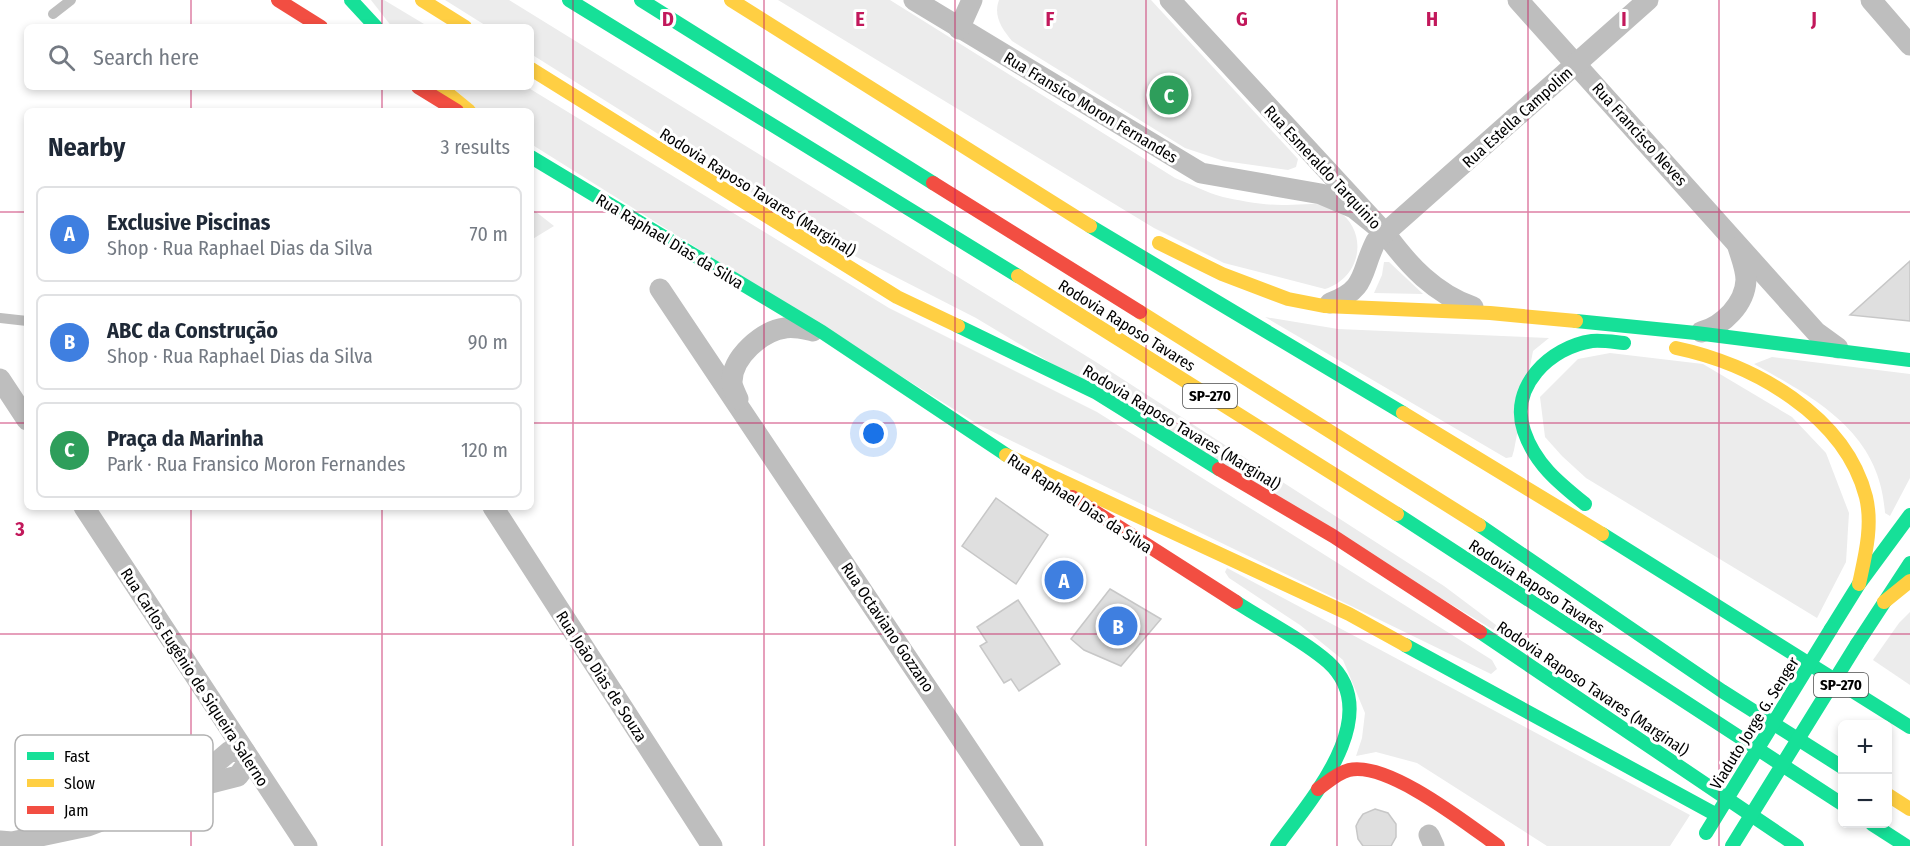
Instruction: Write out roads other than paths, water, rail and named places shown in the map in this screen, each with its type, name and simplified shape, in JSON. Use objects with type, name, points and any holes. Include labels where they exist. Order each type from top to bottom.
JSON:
[{"type":"main road","points":[[278,0],[316,24]]},
{"type":"main road","points":[[351,0],[373,24]]},
{"type":"main road","points":[[422,0],[460,24]]},
{"type":"main road","name":"Rodovia Raposo Tavares","points":[[569,0],[1054,298],[1375,500],[1838,801]]},
{"type":"main road","name":"Rodovia Raposo Tavares","points":[[641,0],[1487,530],[1722,691],[1838,764]]},
{"type":"main road","name":"SP-270","points":[[731,0],[1060,208],[1509,476],[1910,727]]},
{"type":"main road","name":"Rodovia Raposo Tavares (Marginal)","points":[[534,71],[897,297],[1097,393],[1207,462],[1333,536],[1563,686],[1797,846]]},
{"type":"main road","name":"SP-270","points":[[855,77],[1042,179]]},
{"type":"main road","points":[[423,90],[452,108]]},
{"type":"main road","points":[[444,90],[466,108]]},
{"type":"main road","name":"Rua Raphael Dias da Silva","points":[[534,159],[822,332],[1006,455],[1327,661],[1336,670],[1349,694],[1350,725],[1335,759],[1316,791]]},
{"type":"main road","points":[[1146,235],[1222,274],[1288,299],[1324,306],[1490,313],[1696,333],[1910,360]]},
{"type":"main road","points":[[1633,343],[1592,341],[1563,350],[1543,364],[1528,382],[1520,408],[1531,447],[1556,481],[1716,607]]},
{"type":"main road","points":[[1656,346],[1691,350],[1736,366],[1779,390],[1817,418],[1848,453],[1866,496],[1870,538],[1859,584]]},
{"type":"main road","points":[[1006,455],[1349,614],[1763,840]]},
{"type":"main road","points":[[1859,584],[1910,515]]},
{"type":"main road","points":[[1732,846],[1910,563]]},
{"type":"main road","points":[[1884,602],[1910,581]]},
{"type":"main road","name":"Viaduto Jorge G. Senger","points":[[1698,846],[1859,584]]},
{"type":"main road","points":[[1772,642],[1910,714]]},
{"type":"main road","points":[[1277,846],[1316,791],[1344,771],[1354,769],[1382,773],[1432,802],[1498,846]]},
{"type":"main road","points":[[1892,798],[1910,809]]},
{"type":"main road","points":[[1878,828],[1906,846]]},
{"type":"street","name":"Rua Fransico Moron Fernandes","points":[[914,0],[1201,173],[1321,194],[1339,201],[1385,233]]},
{"type":"street","points":[[959,29],[972,0]]},
{"type":"street","name":"Rua Esmeraldo Tarquinio","points":[[1170,0],[1385,233],[1403,258],[1426,280],[1464,304],[1490,313]]},
{"type":"street","name":"Rua Francisco Neves","points":[[1518,0],[1816,332],[1847,353]]},
{"type":"street","name":"Rua Estella Campolim","points":[[1385,233],[1648,0]]},
{"type":"street","points":[[1871,0],[1910,45]]},
{"type":"street","name":"Rua Fransico Moron Fernandes","points":[[1278,187],[1313,180],[1318,173],[1313,157]]},
{"type":"street","points":[[1324,306],[1355,291],[1365,274],[1376,241],[1385,233]]},
{"type":"street","name":"Rua Francisco Neves","points":[[1696,333],[1721,324],[1742,294],[1746,280],[1737,243]]},
{"type":"street","name":"Rua Octaviano Gozzano","points":[[660,289],[742,408],[1033,846]]},
{"type":"street","name":"Rua Octaviano Gozzano","points":[[742,408],[732,383],[742,356],[754,343],[774,330],[786,327],[822,332]]},
{"type":"street","points":[[0,379],[24,415]]},
{"type":"street","name":"Rua Carlos Eugênio de Siqueira Salerno","points":[[86,510],[307,846]]},
{"type":"street","name":"Rua João Dias de Souza","points":[[495,510],[712,846]]},
{"type":"street","points":[[213,782],[238,776],[247,756]]},
{"type":"street","points":[[0,841],[12,842],[61,831]]},
{"type":"lane","points":[[53,14],[72,0]]},
{"type":"lane","points":[[0,318],[24,321]]},
{"type":"place","name":"Praça da Marinha","points":[[1169,95]]},
{"type":"place","name":"Exclusive Piscinas","points":[[1064,580]]},
{"type":"place","name":"ABC da Construção","points":[[1118,626]]}]
